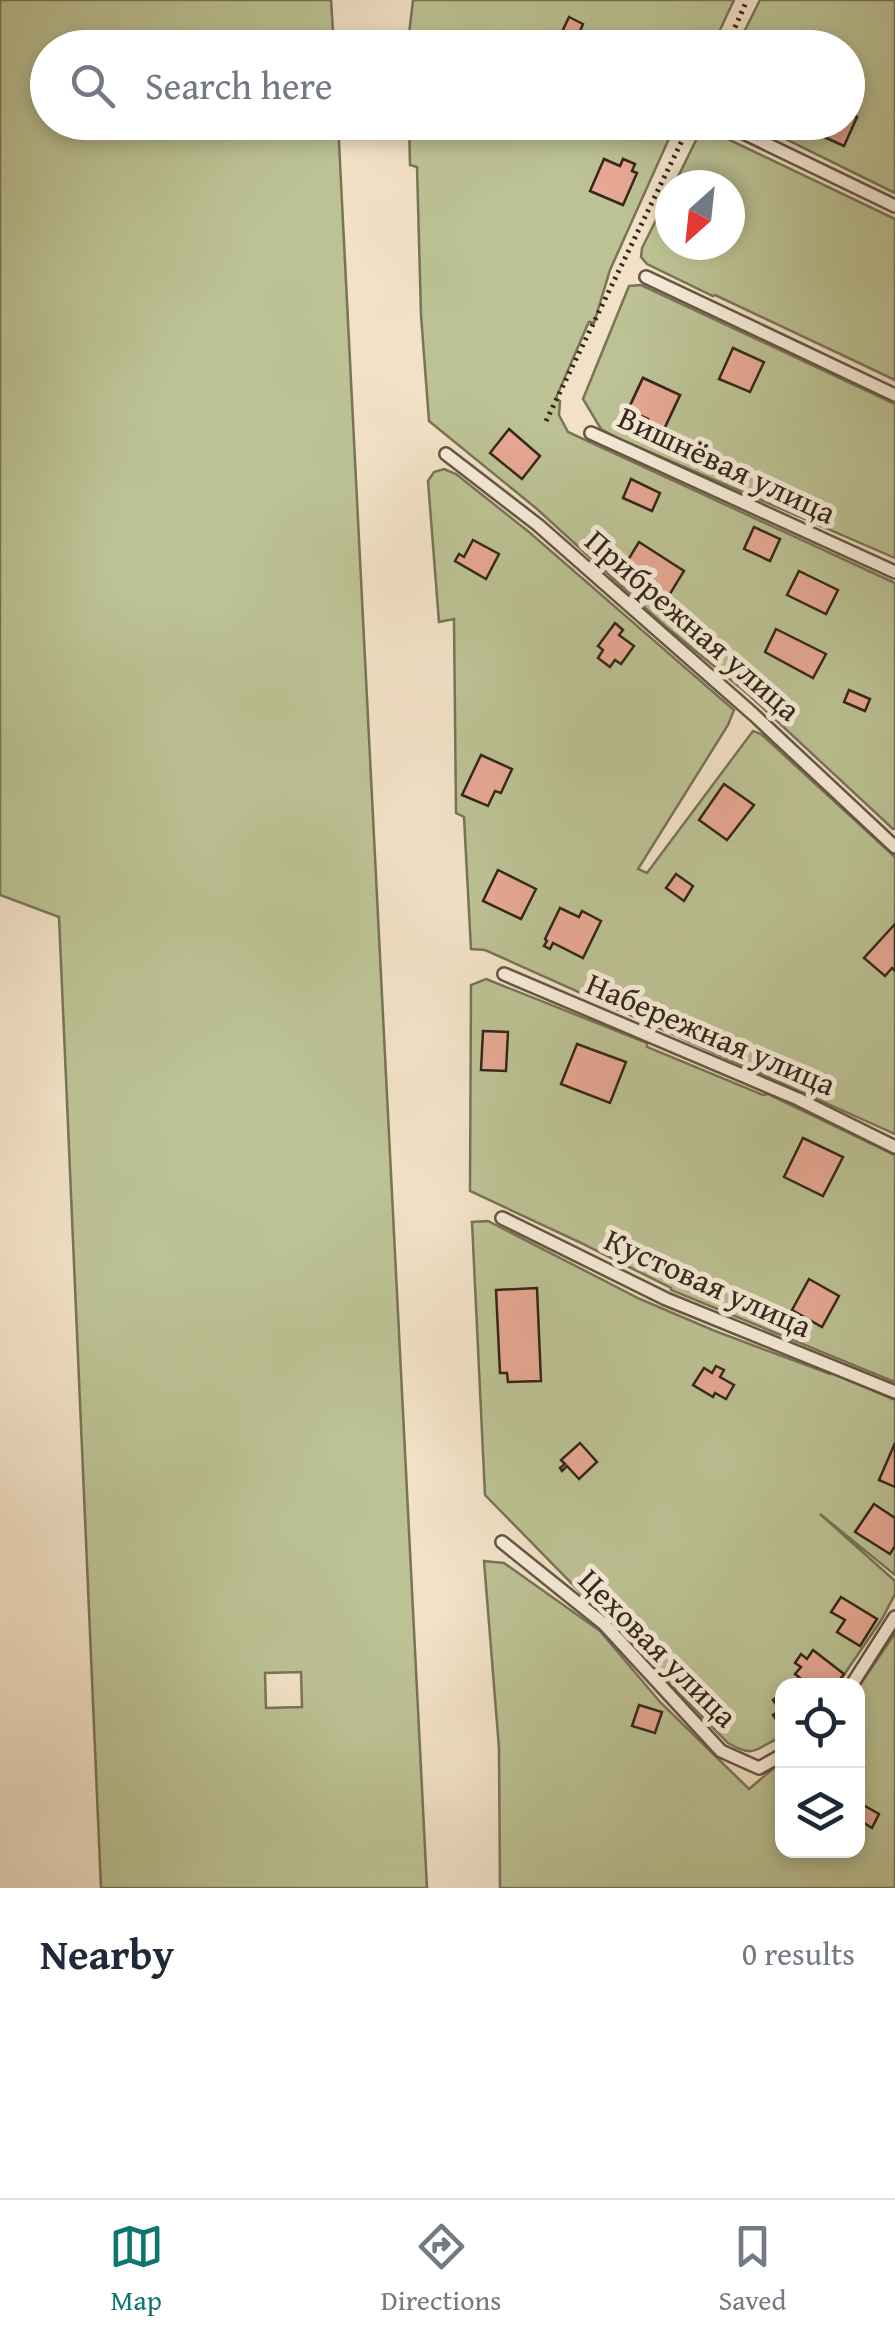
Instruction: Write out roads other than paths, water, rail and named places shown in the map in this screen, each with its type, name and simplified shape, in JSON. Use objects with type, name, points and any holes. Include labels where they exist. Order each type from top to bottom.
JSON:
[{"type":"lane","points":[[758,140],[895,206]]},
{"type":"lane","points":[[646,278],[895,395]]},
{"type":"lane","name":"Вишнёвая улица","points":[[592,433],[895,572]]},
{"type":"lane","name":"Прибрежная улица","points":[[446,454],[538,525],[753,714],[895,846]]},
{"type":"lane","name":"Набережная улица","points":[[504,974],[798,1098],[895,1146]]},
{"type":"lane","name":"Кустовая улица","points":[[502,1218],[666,1299],[895,1392]]},
{"type":"lane","name":"Цеховая улица","points":[[502,1542],[604,1624],[721,1751],[758,1768],[775,1759]]},
{"type":"lane","points":[[857,1678],[895,1617]]}]
